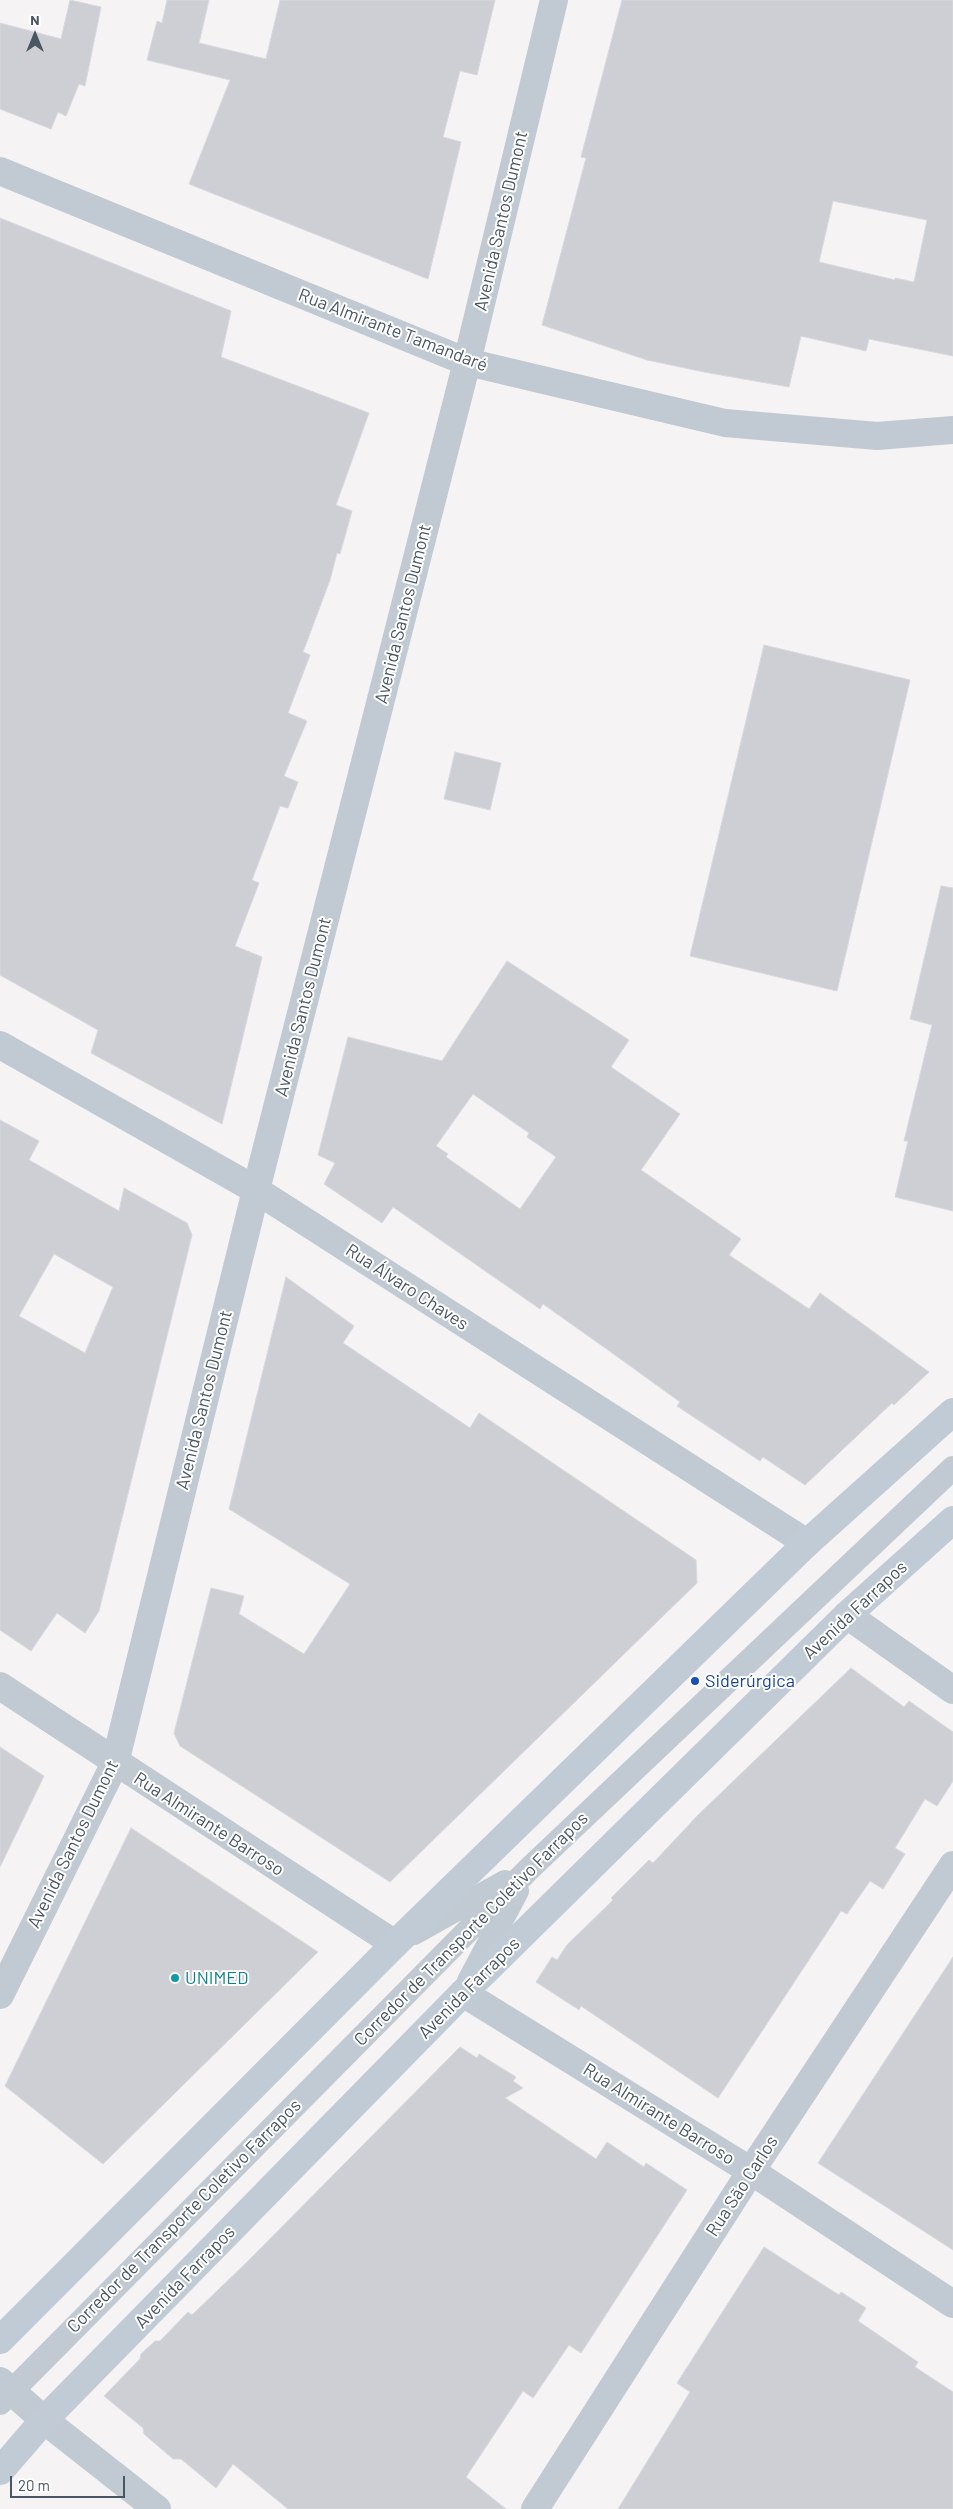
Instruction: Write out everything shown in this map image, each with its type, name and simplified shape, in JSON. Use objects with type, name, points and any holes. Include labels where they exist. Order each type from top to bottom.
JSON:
[{"type":"main road","points":[[0,2340],[395,1944],[807,1543],[953,1412]]},
{"type":"main road","name":"Avenida Farrapos","points":[[0,2471],[44,2420],[463,1993],[847,1615],[953,1520]]},
{"type":"street","name":"Avenida Santos Dumont","points":[[0,1995],[115,1763],[256,1190],[467,362],[554,0]]},
{"type":"street","name":"Rua Almirante Tamandaré","points":[[0,171],[467,362],[725,423],[877,436],[953,430]]},
{"type":"street","name":"Rua Álvaro Chaves","points":[[0,1044],[256,1190],[807,1543]]},
{"type":"street","points":[[847,1615],[953,1690]]},
{"type":"street","name":"Rua Almirante Barroso","points":[[0,1686],[115,1763],[395,1944]]},
{"type":"street","name":"Rua São Carlos","points":[[535,2509],[751,2171],[953,1865]]},
{"type":"street","name":"Rua Almirante Barroso","points":[[463,1993],[751,2171],[953,2304]]},
{"type":"street","points":[[3,2391],[44,2420],[157,2509]]},
{"type":"lane","name":"Corredor de Transporte Coletivo Farrapos","points":[[3,2391],[530,1868],[953,1468]]},
{"type":"lane","points":[[395,1944],[530,1868]]},
{"type":"lane","points":[[463,1993],[530,1868]]},
{"type":"building","points":[[70,0],[101,7],[85,86],[79,84],[66,116],[58,112],[51,129],[0,109],[0,23],[61,39]]},
{"type":"building","points":[[167,0],[209,0],[199,43],[266,59],[280,0],[495,0],[477,75],[460,71],[443,137],[461,142],[428,279],[189,184],[230,80],[147,60],[157,21],[162,23]]},
{"type":"building","points":[[622,0],[953,0],[953,356],[869,339],[866,351],[801,336],[789,387],[647,360],[542,325],[586,158],[581,157]],"holes":[[[833,201],[927,220],[914,282],[895,278],[895,280],[819,262]]]},
{"type":"building","points":[[0,218],[231,311],[221,357],[369,413],[336,505],[352,511],[340,554],[337,553],[330,580],[303,652],[310,655],[288,713],[307,721],[284,776],[298,782],[288,808],[280,806],[252,880],[259,883],[235,946],[262,957],[222,1124],[91,1053],[98,1030],[0,975]]},
{"type":"building","points":[[764,645],[910,680],[837,991],[690,956]]},
{"type":"building","points":[[455,752],[501,763],[490,810],[444,799]]},
{"type":"building","points":[[941,886],[953,888],[953,1211],[895,1197],[908,1141],[904,1141],[932,1025],[910,1019]]},
{"type":"building","points":[[507,961],[629,1040],[611,1067],[680,1114],[641,1170],[741,1239],[729,1255],[809,1309],[820,1293],[929,1372],[894,1405],[892,1403],[805,1485],[763,1457],[760,1461],[677,1406],[680,1402],[543,1304],[540,1309],[393,1207],[382,1223],[324,1184],[335,1163],[318,1155],[348,1037],[442,1061]],"holes":[[[473,1094],[529,1133],[527,1137],[556,1157],[520,1209],[446,1157],[448,1154],[436,1146]]]},
{"type":"building","points":[[0,1120],[39,1141],[29,1160],[119,1211],[124,1188],[187,1223],[192,1235],[99,1611],[85,1633],[57,1613],[31,1651],[0,1630]],"holes":[[[54,1254],[113,1287],[85,1353],[19,1316]]]},
{"type":"building","points":[[286,1277],[354,1326],[343,1343],[470,1428],[479,1413],[696,1560],[697,1583],[390,1882],[180,1746],[174,1733],[211,1588],[244,1596],[239,1614],[304,1654],[350,1584],[229,1509]]},
{"type":"building","points":[[851,1668],[904,1707],[909,1701],[953,1732],[953,1781],[937,1806],[925,1799],[895,1848],[905,1854],[883,1889],[870,1881],[847,1914],[841,1911],[718,2098],[581,2006],[579,2010],[536,1982],[552,1957],[557,1960],[567,1945],[613,1900],[611,1898],[649,1860],[653,1863],[698,1815]]},
{"type":"building","points":[[0,1747],[44,1776],[0,1867]]},
{"type":"building","name":"UNIMED","points":[[131,1828],[318,1952],[103,2164],[5,2086]]},
{"type":"building","points":[[953,1957],[953,2250],[818,2163]]},
{"type":"building","points":[[460,2047],[477,2058],[479,2054],[516,2077],[513,2081],[523,2088],[505,2098],[596,2159],[607,2142],[644,2167],[646,2163],[687,2190],[581,2353],[569,2345],[533,2398],[523,2391],[466,2477],[506,2509],[288,2509],[233,2464],[216,2488],[181,2459],[173,2459],[144,2434],[143,2428],[104,2396],[140,2359],[141,2354],[155,2341],[160,2341],[188,2312],[192,2315],[247,2262]]},
{"type":"building","points":[[764,2247],[839,2295],[841,2292],[866,2308],[858,2321],[918,2362],[915,2367],[953,2392],[953,2509],[618,2509],[690,2392],[677,2383]]},
{"type":"place","name":"Siderúrgica","points":[[695,1681]]},
{"type":"place","name":"UNIMED","points":[[175,1978]]}]
